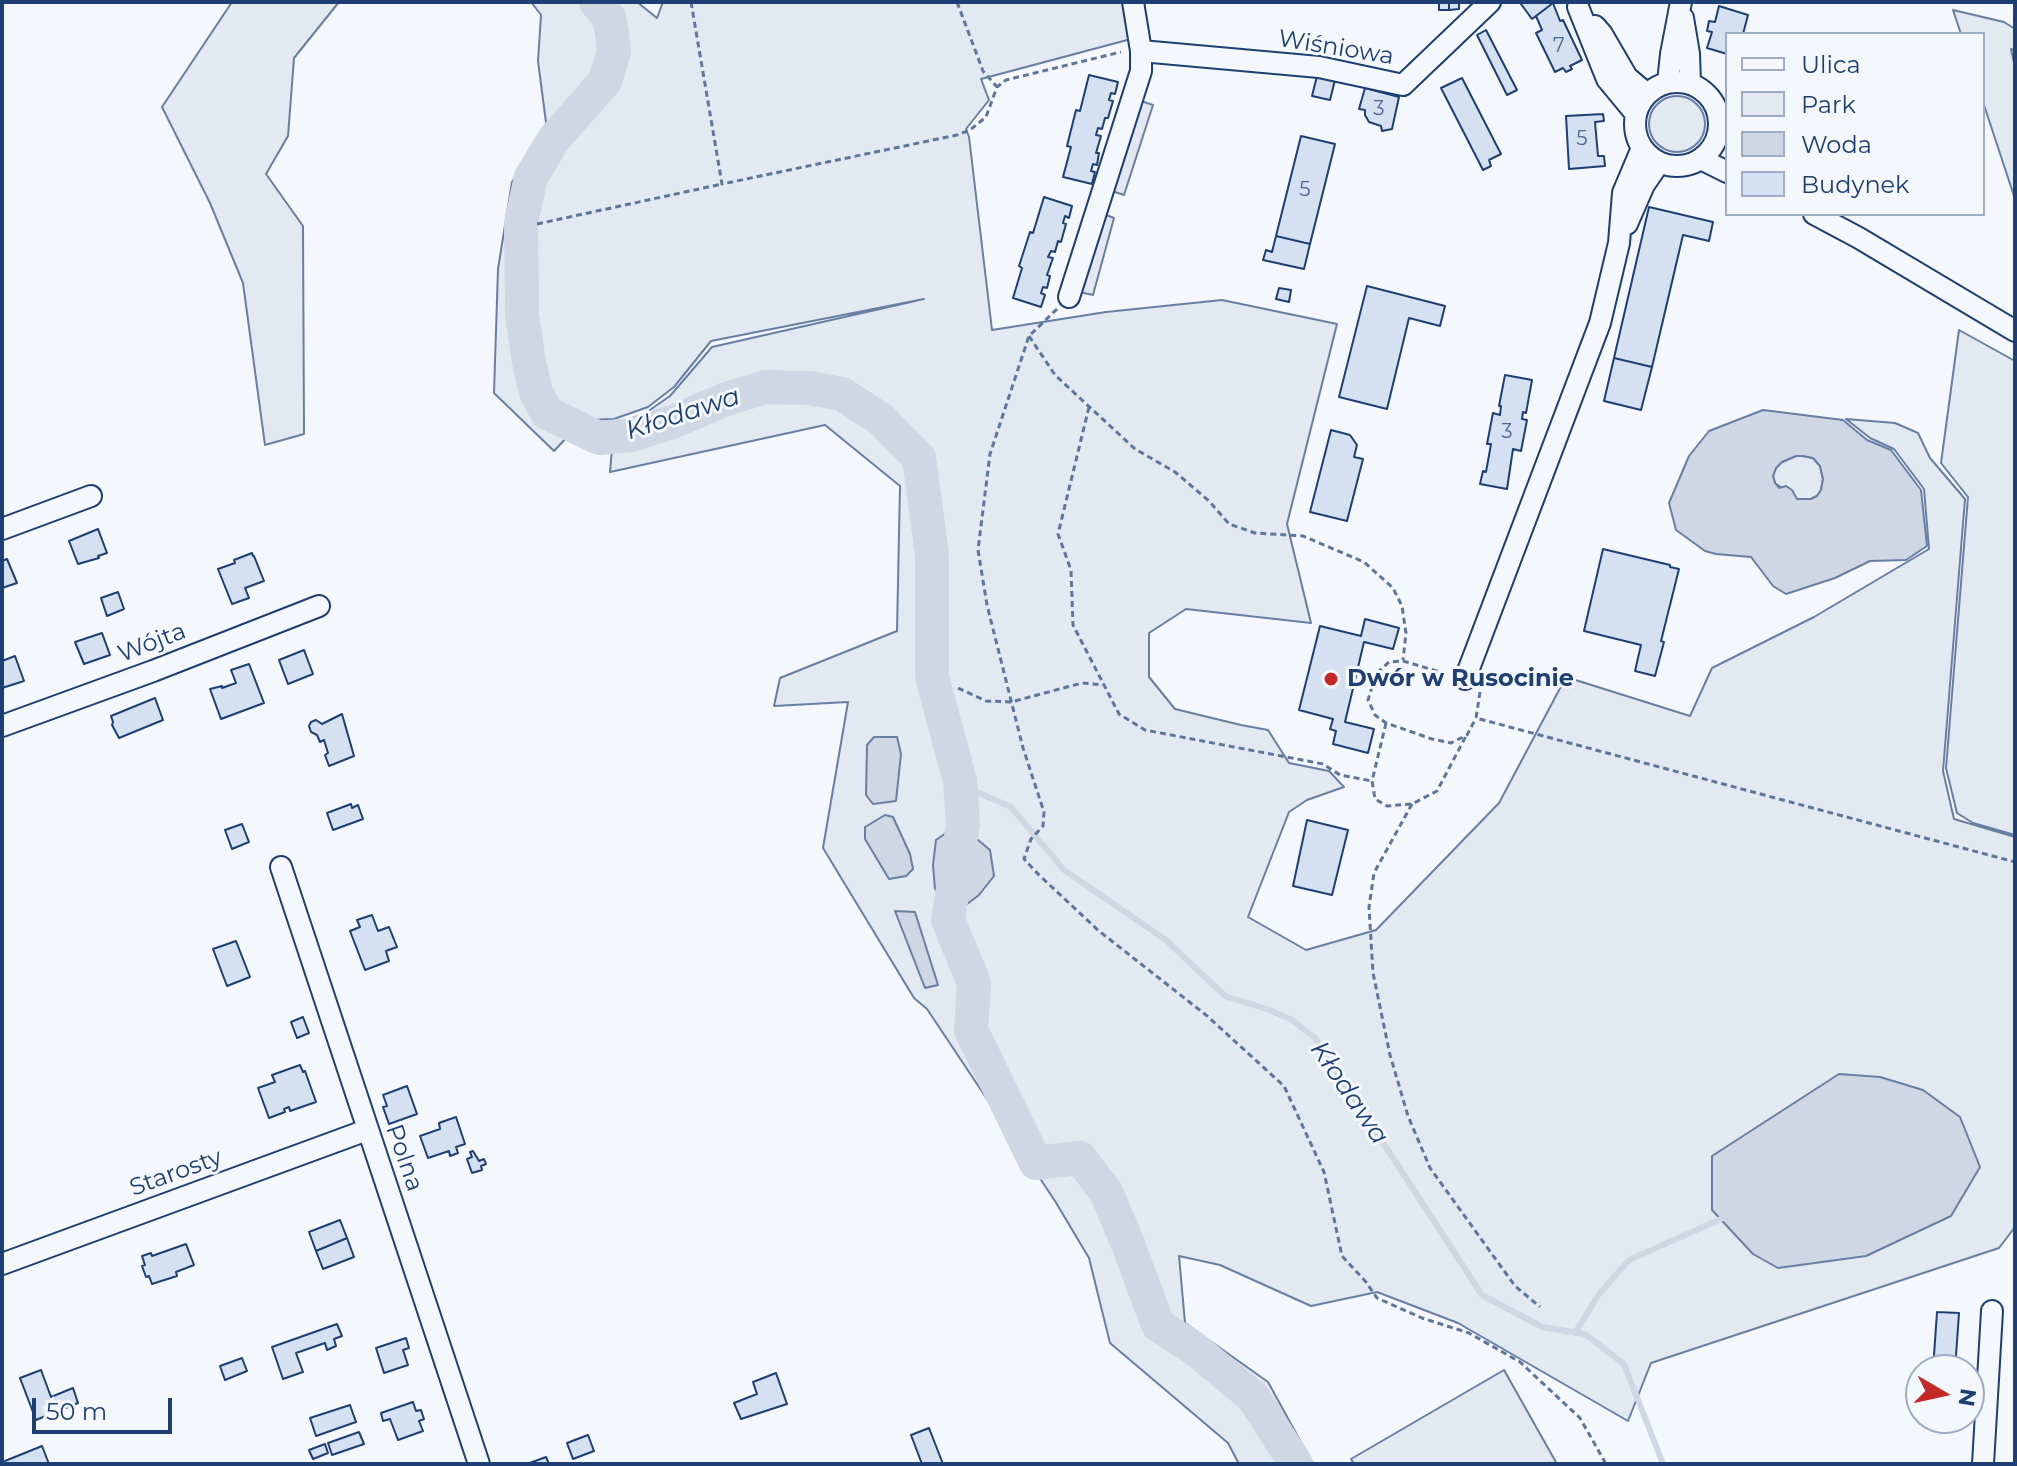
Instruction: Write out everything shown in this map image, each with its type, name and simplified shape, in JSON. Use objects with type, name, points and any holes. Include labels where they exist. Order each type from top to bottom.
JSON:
[{"type":"street","points":[[1069,297],[1141,71],[1133,2]]},
{"type":"street","name":"Wiśniowa","points":[[1141,51],[1319,67],[1403,85],[1490,2]]},
{"type":"street","points":[[1668,82],[1681,4]]},
{"type":"street","points":[[1681,4],[1690,83]]},
{"type":"street","points":[[1576,5],[1602,34],[1627,77],[1647,94]]},
{"type":"street","points":[[1576,5],[1607,79],[1636,114]]},
{"type":"street","points":[[1668,82],[1690,83],[1705,92],[1715,104],[1723,141],[1691,164],[1680,167],[1659,163],[1642,148],[1637,138],[1636,114],[1653,89],[1668,82]]},
{"type":"street","points":[[1465,679],[1600,323],[1619,243],[1623,193],[1642,148]]},
{"type":"street","points":[[1701,159],[1725,171]]},
{"type":"street","points":[[1619,243],[1644,185],[1659,163]]},
{"type":"street","points":[[1818,216],[2015,331]]},
{"type":"street","points":[[2,529],[91,496]]},
{"type":"street","name":"Wójta","points":[[2,726],[319,606]]},
{"type":"street","name":"Polna","points":[[281,867],[479,1464]]},
{"type":"street","name":"Starosty","points":[[2,1264],[367,1130]]},
{"type":"street","points":[[1983,1464],[1992,1311]]},
{"type":"path","points":[[691,2],[722,184]]},
{"type":"path","points":[[957,2],[983,71],[997,87]]},
{"type":"path","points":[[537,224],[957,135],[970,130],[986,117],[997,87],[1006,80],[1131,49],[1141,51]]},
{"type":"path","points":[[1069,297],[1029,336],[990,454],[978,550],[987,605],[1011,702],[1044,812],[1043,826],[1031,839],[1024,859],[1099,931],[1206,1015],[1284,1086],[1324,1172],[1342,1256],[1377,1298],[1422,1318],[1469,1333],[1520,1362],[1580,1418],[1606,1464]]},
{"type":"path","points":[[1029,336],[1055,375],[1089,407],[1135,449],[1175,472],[1209,501],[1229,524],[1255,533],[1303,536],[1364,562],[1393,588],[1402,606],[1406,633],[1403,661]]},
{"type":"path","points":[[1089,407],[1058,534],[1071,570],[1073,625],[1119,714],[1145,730],[1323,764],[1340,775],[1372,781]]},
{"type":"path","points":[[1386,723],[1372,781],[1375,799],[1387,806],[1412,804],[1437,791],[1467,735],[1476,718],[1480,691],[1472,681],[1403,661],[1389,662],[1376,674],[1368,700],[1375,715],[1386,723],[1432,739],[1451,743],[1467,735]]},
{"type":"path","points":[[958,688],[986,701],[1011,702],[1082,683],[1105,685]]},
{"type":"path","points":[[1476,718],[2015,862]]},
{"type":"path","points":[[1412,804],[1374,873],[1369,907],[1373,973],[1390,1055],[1408,1116],[1430,1168],[1515,1286],[1540,1307]]},
{"type":"green space","points":[[232,2],[339,2],[294,58],[288,136],[266,174],[303,226],[304,434],[265,445],[243,283],[210,203],[162,107]]},
{"type":"green space","points":[[531,2],[637,2],[657,18],[663,2],[1125,2],[1131,39],[981,79],[989,100],[966,129],[992,330],[1106,312],[1222,300],[1337,324],[1287,524],[1311,623],[1186,609],[1149,633],[1149,677],[1175,709],[1268,730],[1289,763],[1329,771],[1344,787],[1307,800],[1289,812],[1248,917],[1306,950],[1376,930],[1499,803],[1566,677],[1690,716],[1712,668],[1814,617],[1929,549],[1924,489],[1894,449],[1870,438],[1846,419],[1895,423],[1918,433],[1930,458],[1965,499],[1943,771],[1954,819],[2015,837],[2015,1227],[1999,1248],[1651,1363],[1628,1421],[1458,1323],[1377,1292],[1311,1306],[1220,1265],[1179,1256],[1185,1323],[1268,1382],[1313,1464],[1239,1464],[1228,1443],[1110,1343],[1089,1258],[1055,1201],[927,1009],[914,998],[823,848],[848,702],[774,706],[780,678],[897,631],[900,486],[825,425],[610,472],[614,424],[644,414],[670,396],[712,347],[924,299],[711,341],[674,387],[648,407],[614,419],[588,420],[583,416],[583,420],[554,451],[494,393],[498,269],[512,182],[547,130],[538,61],[541,15]]},
{"type":"green space","points":[[1953,10],[2004,22],[2015,29],[2015,50],[2011,49],[2015,68],[2015,199],[1985,108],[1985,32],[1960,32]]},
{"type":"green space","points":[[1677,96],[1697,104],[1705,124],[1697,144],[1677,152],[1657,144],[1649,124],[1657,104]]},
{"type":"green space","points":[[1959,330],[2015,361],[2015,835],[1973,823],[1957,813],[1946,768],[1968,497],[1941,463]]},
{"type":"green space","points":[[1796,456],[1813,458],[1820,466],[1823,479],[1821,490],[1811,499],[1797,499],[1775,483],[1773,476],[1776,468]]},
{"type":"green space","points":[[1504,1370],[1557,1464],[1354,1464],[1351,1459]]},
{"type":"shaded area","points":[[1141,101],[1153,105],[1124,195],[1112,191]]},
{"type":"shaded area","points":[[1101,213],[1114,218],[1093,295],[1079,292]]},
{"type":"water","points":[[1763,410],[1843,420],[1867,440],[1891,450],[1921,490],[1927,546],[1906,560],[1870,561],[1835,578],[1786,594],[1773,586],[1751,557],[1705,551],[1676,530],[1669,503],[1689,456],[1709,431]],"holes":[[[1803,456],[1813,458],[1820,466],[1823,479],[1821,490],[1811,499],[1797,499],[1786,486],[1779,488],[1773,476],[1782,462]]]},
{"type":"water","points":[[874,737],[897,737],[901,754],[896,801],[873,804],[866,795],[867,745]]},
{"type":"water","points":[[885,815],[893,817],[910,854],[913,869],[906,876],[889,879],[865,839],[865,827]]},
{"type":"water","points":[[946,833],[962,834],[978,840],[990,850],[994,876],[979,895],[958,911],[935,889],[933,865],[936,840]]},
{"type":"water","points":[[895,911],[915,912],[938,985],[925,988]]},
{"type":"water","points":[[1839,1074],[1880,1077],[1923,1090],[1960,1117],[1980,1167],[1951,1216],[1866,1256],[1778,1268],[1753,1254],[1712,1210],[1712,1156]]},
{"type":"building","points":[[1439,2],[1449,2],[1449,10],[1439,10]]},
{"type":"building","points":[[1449,2],[1459,2],[1459,9],[1449,10]]},
{"type":"building","points":[[1553,3],[1532,19],[1521,4]]},
{"type":"building","points":[[1553,3],[1582,60],[1566,72],[1563,68],[1555,72],[1536,33],[1542,30],[1536,16]]},
{"type":"building","points":[[1719,6],[1748,15],[1744,32],[1725,32],[1725,53],[1707,48],[1712,32],[1707,31],[1709,21],[1715,22]]},
{"type":"building","points":[[1486,30],[1517,90],[1507,95],[1477,35]]},
{"type":"building","points":[[1089,75],[1118,82],[1115,94],[1111,93],[1109,100],[1113,101],[1108,118],[1105,118],[1102,129],[1098,128],[1096,135],[1101,136],[1096,153],[1099,153],[1097,165],[1093,164],[1091,171],[1095,172],[1092,184],[1063,177],[1076,110],[1080,111]]},
{"type":"building","points":[[1317,76],[1335,80],[1330,100],[1312,96]]},
{"type":"building","points":[[1462,78],[1501,154],[1489,160],[1491,166],[1483,170],[1441,88]]},
{"type":"building","points":[[1365,88],[1399,97],[1392,129],[1382,131],[1381,126],[1369,122],[1365,110],[1359,109]]},
{"type":"building","points":[[1603,114],[1604,121],[1595,122],[1598,156],[1604,156],[1605,166],[1569,169],[1566,116]]},
{"type":"building","points":[[1301,136],[1335,144],[1310,244],[1276,236]]},
{"type":"building","points":[[1044,197],[1072,206],[1069,218],[1065,216],[1061,242],[1058,241],[1055,252],[1051,251],[1048,257],[1053,258],[1047,275],[1050,276],[1047,288],[1043,287],[1041,293],[1045,295],[1041,307],[1013,298],[1022,268],[1019,266]]},
{"type":"building","points":[[1649,207],[1713,222],[1709,241],[1683,235],[1652,367],[1614,358]]},
{"type":"building","points":[[1276,236],[1310,244],[1304,269],[1263,260],[1266,250],[1272,252]]},
{"type":"building","points":[[1367,286],[1445,306],[1440,326],[1409,318],[1387,409],[1339,397]]},
{"type":"building","points":[[1279,288],[1291,290],[1289,302],[1276,299]]},
{"type":"building","points":[[1614,358],[1652,367],[1641,410],[1604,401]]},
{"type":"building","points":[[1505,375],[1532,380],[1526,413],[1523,412],[1522,419],[1527,420],[1521,451],[1513,449],[1507,489],[1480,484],[1483,471],[1486,472],[1493,413],[1500,415]]},
{"type":"building","points":[[1331,430],[1350,435],[1357,445],[1354,457],[1363,459],[1347,521],[1310,512]]},
{"type":"building","points":[[98,529],[107,553],[78,564],[69,541]]},
{"type":"building","points":[[1603,549],[1679,569],[1655,676],[1635,671],[1641,645],[1584,631]]},
{"type":"building","points":[[252,553],[264,581],[245,588],[249,598],[232,604],[218,569]]},
{"type":"building","points":[[7,559],[17,583],[2,588],[2,561]]},
{"type":"building","points":[[118,592],[124,609],[107,616],[101,598]]},
{"type":"building","name":"Dwór w Rusocinie","points":[[1365,619],[1399,628],[1393,649],[1364,642],[1345,722],[1374,729],[1368,753],[1333,744],[1336,731],[1330,729],[1333,719],[1299,710],[1320,626],[1361,636]]},
{"type":"building","points":[[102,633],[110,655],[84,664],[75,642]]},
{"type":"building","points":[[304,650],[313,674],[288,684],[279,660]]},
{"type":"building","points":[[15,656],[24,681],[2,688],[2,661]]},
{"type":"building","points":[[249,664],[264,703],[221,719],[210,689],[236,683],[231,670]]},
{"type":"building","points":[[155,698],[163,720],[119,738],[111,716]]},
{"type":"building","points":[[342,714],[354,756],[329,766],[324,740],[320,742],[309,726],[316,720],[322,724]]},
{"type":"building","points":[[351,804],[352,808],[358,805],[363,819],[333,830],[327,813]]},
{"type":"building","points":[[1307,820],[1348,830],[1332,895],[1293,886]]},
{"type":"building","points":[[242,824],[249,842],[232,849],[225,830]]},
{"type":"building","points":[[372,915],[378,931],[389,927],[397,947],[386,951],[389,961],[365,970],[350,931],[360,927],[357,920]]},
{"type":"building","points":[[236,941],[250,977],[227,986],[213,949]]},
{"type":"building","points":[[303,1017],[309,1033],[297,1038],[291,1022]]},
{"type":"building","points":[[300,1065],[316,1102],[290,1111],[289,1107],[284,1109],[285,1112],[269,1118],[258,1088],[275,1082],[272,1075]]},
{"type":"building","points":[[407,1086],[417,1114],[389,1124],[383,1107],[387,1106],[383,1095]]},
{"type":"building","points":[[456,1117],[465,1144],[456,1147],[458,1153],[450,1156],[449,1151],[428,1158],[420,1136],[440,1129],[439,1123]]},
{"type":"building","points":[[473,1151],[479,1161],[484,1159],[486,1164],[481,1166],[482,1170],[472,1173],[467,1159],[472,1157],[470,1152]]},
{"type":"building","points":[[340,1220],[347,1238],[316,1251],[309,1232]]},
{"type":"building","points":[[347,1238],[354,1257],[323,1269],[316,1251]]},
{"type":"building","points":[[186,1244],[194,1265],[176,1272],[177,1276],[152,1284],[142,1266],[145,1265],[142,1256],[151,1253],[152,1256]]},
{"type":"building","points":[[1937,1312],[1959,1313],[1956,1354],[1934,1354]]},
{"type":"building","points":[[337,1324],[342,1336],[334,1339],[336,1346],[327,1350],[325,1343],[296,1353],[303,1372],[283,1379],[272,1347]]},
{"type":"building","points":[[406,1338],[409,1348],[403,1350],[408,1365],[384,1373],[376,1348]]},
{"type":"building","points":[[242,1358],[247,1371],[225,1380],[220,1366]]},
{"type":"building","points":[[41,1370],[51,1397],[73,1388],[78,1403],[36,1420],[20,1378]]},
{"type":"building","points":[[776,1373],[787,1404],[741,1419],[734,1403],[757,1394],[753,1382]]},
{"type":"building","points":[[413,1402],[416,1411],[421,1410],[424,1419],[419,1421],[423,1431],[398,1440],[390,1419],[383,1421],[381,1413]]},
{"type":"building","points":[[350,1405],[356,1422],[316,1436],[310,1418]]},
{"type":"building","points":[[929,1428],[943,1464],[922,1464],[911,1435]]},
{"type":"building","points":[[359,1432],[364,1444],[332,1455],[328,1443]]},
{"type":"building","points":[[588,1435],[594,1451],[573,1459],[567,1443]]},
{"type":"building","points":[[325,1444],[328,1453],[313,1459],[309,1450]]},
{"type":"building","points":[[42,1446],[49,1464],[6,1464],[5,1461]]},
{"type":"building","points":[[546,1457],[549,1464],[527,1464]]},
{"type":"waterway","name":"Kłodawa","points":[[596,2],[609,18],[612,33],[614,52],[605,81],[554,139],[531,177],[521,223],[522,315],[536,392],[547,413],[599,438],[631,435],[766,387],[810,388],[842,394],[882,420],[919,458],[932,555],[932,677],[960,781],[963,824],[948,920],[974,983],[971,1030],[1036,1163],[1080,1158],[1106,1192],[1158,1325],[1195,1349],[1253,1397],[1296,1464]]},
{"type":"waterway","name":"Kłodawa","points":[[960,781],[966,787],[1011,807],[1064,870],[1166,940],[1225,996],[1292,1020],[1315,1038],[1482,1295],[1542,1327],[1585,1334],[1624,1364],[1663,1464]]},
{"type":"waterway","points":[[1575,1333],[1599,1294],[1629,1260],[1721,1219]]},
{"type":"place","name":"Dwór w Rusocinie","points":[[1331,679]]}]
